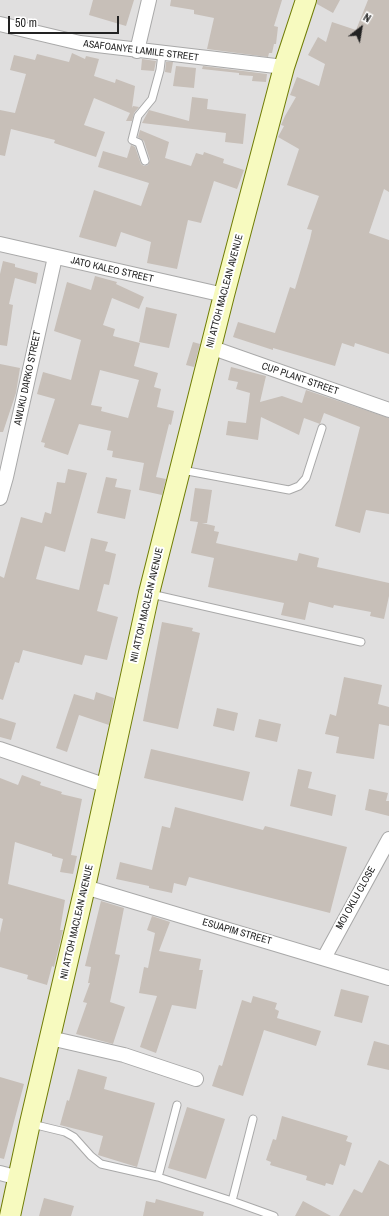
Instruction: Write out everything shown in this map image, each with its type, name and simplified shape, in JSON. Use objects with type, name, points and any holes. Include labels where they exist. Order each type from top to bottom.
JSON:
[{"type":"street","points":[[137,51],[149,0]]},
{"type":"street","name":"NII ATTOH MACLEAN AVENUE","points":[[10,1216],[9,1176],[30,1123],[85,887],[149,593],[210,348],[284,68],[306,0]]},
{"type":"street","name":"ASAFOANYE LAMILE STREET","points":[[0,24],[80,43],[284,68]]},
{"type":"street","name":"JATO KALEO STREET","points":[[0,244],[224,295]]},
{"type":"street","name":"AWUKU DARKO STREET","points":[[0,498],[55,257]]},
{"type":"street","name":"CUP PLANT STREET","points":[[210,348],[389,410]]},
{"type":"street","points":[[0,749],[107,786]]},
{"type":"street","name":"MOI OKLU CLOSE","points":[[324,958],[389,839]]},
{"type":"street","name":"ESUAPIM STREET","points":[[85,887],[389,978]]},
{"type":"street","points":[[50,1038],[124,1055],[196,1079]]},
{"type":"lane","points":[[145,161],[139,143],[132,140],[138,116],[152,99],[160,70],[162,54]]},
{"type":"lane","points":[[180,469],[289,490],[299,486],[306,478],[322,428]]},
{"type":"lane","points":[[149,593],[361,642]]},
{"type":"lane","points":[[158,1177],[177,1105]]},
{"type":"lane","points":[[232,1201],[253,1120]]},
{"type":"lane","points":[[30,1123],[65,1132],[74,1137],[91,1156],[101,1164],[158,1177],[274,1216]]},
{"type":"shaded area","points":[[0,0],[389,0],[389,1216],[0,1216]]},
{"type":"building","points":[[93,0],[134,0],[126,26],[89,15]]},
{"type":"building","points":[[171,0],[282,0],[274,26],[278,27],[276,44],[274,44],[272,53],[269,53],[268,57],[207,49],[214,18],[194,14],[194,10],[170,6]]},
{"type":"building","points":[[317,0],[340,0],[333,13],[317,4]]},
{"type":"building","points":[[368,0],[389,0],[389,192],[384,189],[369,233],[389,240],[389,354],[355,343],[354,347],[342,343],[335,366],[273,348],[273,350],[233,337],[238,322],[275,333],[290,287],[295,289],[312,230],[307,229],[319,196],[287,185],[299,149],[278,137],[284,126],[281,125],[296,97],[290,95],[297,77],[319,86],[325,64],[308,55],[318,37],[326,42],[332,22],[356,30]]},
{"type":"building","points":[[72,53],[85,59],[86,56],[99,59],[94,76],[115,83],[116,79],[135,86],[132,108],[133,106],[139,107],[134,113],[132,121],[126,121],[130,113],[94,98],[84,125],[105,132],[96,157],[54,143],[55,140],[11,129],[5,156],[0,155],[0,110],[15,113],[26,74],[10,70],[14,55],[35,60],[37,54],[69,62]]},
{"type":"building","points":[[142,59],[156,61],[154,71],[141,70]]},
{"type":"building","points":[[166,62],[173,62],[171,73],[165,72]]},
{"type":"building","points":[[176,66],[196,68],[194,88],[173,86]]},
{"type":"building","points":[[203,66],[267,74],[266,82],[252,81],[253,76],[239,75],[239,73],[202,69]]},
{"type":"building","points":[[192,97],[208,99],[207,109],[246,114],[243,144],[225,142],[226,133],[142,123],[149,110],[189,121]]},
{"type":"building","points":[[140,130],[169,142],[165,158],[191,166],[196,153],[203,155],[204,152],[224,159],[223,163],[244,170],[237,189],[214,181],[201,223],[188,220],[177,269],[147,263],[151,242],[121,232],[116,247],[79,237],[94,190],[141,206],[149,183],[98,167],[103,151],[127,158],[131,145],[135,147],[141,164],[144,166],[148,165],[150,160],[144,141],[138,137]]},
{"type":"building","points":[[3,261],[15,264],[15,267],[38,273],[36,284],[15,278],[9,304],[13,305],[7,346],[0,345],[0,274]]},
{"type":"building","points":[[95,276],[117,282],[116,284],[144,297],[139,309],[112,298],[103,325],[115,329],[113,336],[140,343],[134,366],[158,373],[154,387],[161,389],[157,407],[174,411],[171,425],[169,424],[156,477],[166,479],[162,495],[139,490],[144,463],[112,457],[113,451],[107,450],[111,431],[79,424],[68,455],[44,447],[45,443],[41,442],[55,399],[37,394],[43,372],[71,380],[81,340],[54,331],[67,282],[91,290]],"holes":[[[100,370],[139,380],[128,418],[101,411],[102,407],[91,405]]]},
{"type":"building","points":[[146,307],[177,314],[169,348],[139,342]]},
{"type":"building","points":[[193,342],[200,344],[194,367],[186,365]]},
{"type":"building","points":[[0,364],[20,368],[16,393],[3,432],[0,432]]},
{"type":"building","points":[[231,367],[266,376],[260,402],[282,396],[302,403],[306,390],[389,418],[389,514],[366,510],[360,533],[335,526],[360,427],[324,413],[320,424],[304,418],[299,435],[261,417],[258,440],[226,435],[228,421],[246,423],[250,393],[236,389],[238,382],[228,380]]},
{"type":"building","points":[[68,469],[87,473],[65,552],[45,546],[36,579],[79,590],[91,538],[108,542],[105,551],[116,554],[109,585],[104,584],[97,611],[118,617],[107,660],[85,655],[82,665],[23,650],[19,663],[15,662],[3,700],[0,699],[0,576],[4,578],[21,517],[42,523],[45,512],[51,514],[57,482],[65,483]]},
{"type":"building","points":[[106,477],[117,479],[115,487],[131,490],[125,519],[97,513]]},
{"type":"building","points":[[195,488],[212,490],[207,523],[202,523],[215,526],[214,531],[219,532],[216,543],[297,561],[299,553],[319,558],[317,567],[389,583],[389,596],[384,619],[370,616],[371,612],[334,605],[333,608],[309,602],[305,620],[281,615],[284,603],[208,587],[214,558],[191,553],[198,522],[190,521]]},
{"type":"building","points":[[162,622],[193,628],[192,631],[200,633],[178,729],[143,721]]},
{"type":"building","points":[[344,677],[382,685],[378,704],[389,707],[389,726],[379,724],[374,759],[336,753],[339,737],[325,734],[330,714],[336,716]]},
{"type":"building","points":[[96,692],[114,698],[109,725],[79,715],[67,752],[56,748],[74,694],[94,700]]},
{"type":"building","points":[[217,708],[238,713],[234,731],[213,726]]},
{"type":"building","points":[[0,718],[16,723],[11,740],[0,737]]},
{"type":"building","points":[[259,719],[281,724],[277,742],[255,737]]},
{"type":"building","points":[[151,749],[250,772],[243,801],[144,778]]},
{"type":"building","points":[[298,769],[312,772],[308,788],[336,795],[332,816],[290,806]]},
{"type":"building","points":[[22,775],[41,782],[40,785],[62,792],[61,794],[82,799],[71,855],[77,856],[73,874],[60,872],[63,859],[15,842],[8,884],[65,900],[60,930],[63,930],[54,967],[52,966],[47,985],[27,979],[28,975],[0,967],[0,933],[3,919],[0,918],[0,778],[18,785]]},
{"type":"building","points":[[369,789],[388,793],[386,801],[389,801],[389,816],[365,810]]},
{"type":"building","points":[[175,807],[263,830],[265,826],[347,847],[330,913],[189,877],[186,886],[174,883],[172,893],[149,888],[149,886],[116,879],[120,862],[152,870],[162,826],[170,828]]},
{"type":"building","points":[[101,901],[124,908],[115,954],[120,955],[110,1002],[125,1007],[113,1044],[76,1034],[87,1003],[83,1002],[90,983],[88,983],[91,967],[85,966]]},
{"type":"building","points":[[152,916],[170,922],[159,951],[201,959],[199,970],[203,970],[196,1009],[172,1005],[156,1053],[140,1047],[157,996],[139,993],[144,967],[148,968],[155,933],[147,930]]},
{"type":"building","points":[[341,989],[369,996],[362,1023],[334,1016]]},
{"type":"building","points":[[253,996],[277,1003],[275,1009],[279,1011],[277,1018],[321,1031],[316,1046],[264,1030],[243,1096],[212,1086],[219,1065],[222,1066],[242,1000],[251,1003]]},
{"type":"building","points":[[374,1041],[389,1045],[389,1070],[367,1065]]},
{"type":"building","points":[[78,1069],[107,1077],[104,1089],[155,1103],[137,1167],[98,1155],[103,1136],[60,1125],[67,1100],[69,1101]]},
{"type":"building","points":[[0,1077],[24,1084],[4,1159],[0,1158]]},
{"type":"building","points":[[187,1107],[225,1119],[206,1179],[168,1168]]},
{"type":"building","points":[[282,1116],[348,1136],[346,1141],[352,1143],[345,1166],[340,1164],[333,1185],[326,1183],[325,1186],[306,1180],[307,1176],[270,1165],[271,1162],[266,1160],[273,1139],[276,1140]]},
{"type":"building","points":[[379,1160],[389,1165],[389,1216],[339,1216],[354,1189],[362,1193]]},
{"type":"building","points":[[44,1198],[74,1206],[71,1216],[39,1216]]},
{"type":"building","points":[[156,1199],[204,1212],[203,1216],[143,1216],[146,1201],[155,1203]]},
{"type":"building","points":[[303,1201],[331,1216],[295,1216]]}]
